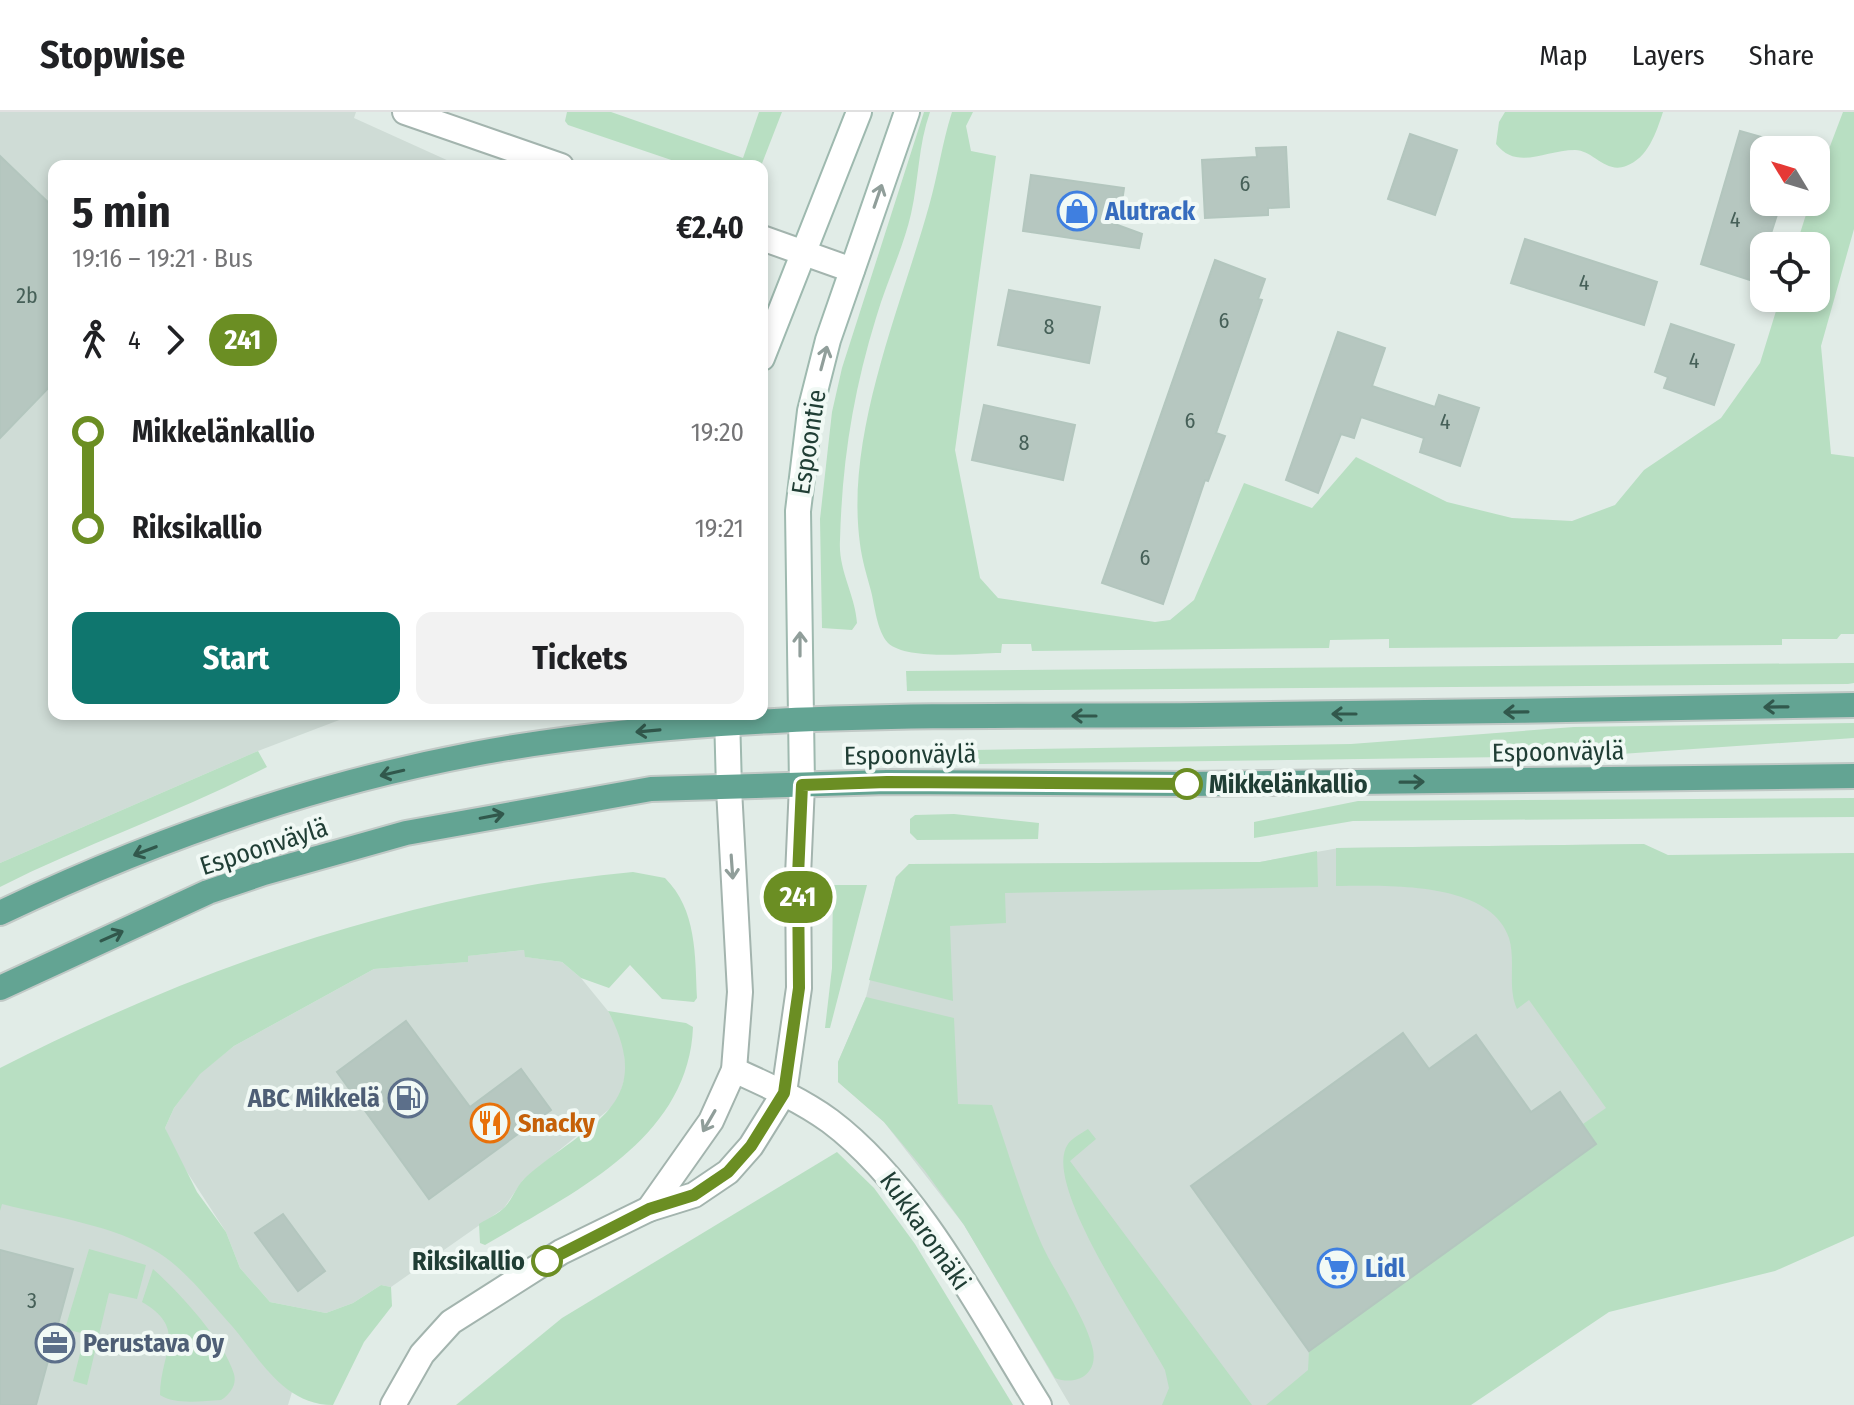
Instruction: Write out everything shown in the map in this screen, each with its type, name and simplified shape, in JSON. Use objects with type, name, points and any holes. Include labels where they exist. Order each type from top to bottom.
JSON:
[{"type":"main road","name":"Espoonväylä","points":[[0,913],[65,882],[239,815],[310,792],[475,754],[727,720],[798,722],[886,717],[1854,705]]},
{"type":"main road","name":"Espoonväylä","points":[[0,988],[208,892],[264,873],[406,833],[651,789],[1854,776]]},
{"type":"street","points":[[405,112],[544,160]]},
{"type":"street","points":[[768,342],[859,112]]},
{"type":"street","name":"Espoontie","points":[[802,785],[798,722],[798,511],[810,411],[852,270],[907,112]]},
{"type":"street","points":[[768,240],[852,270]]},
{"type":"street","points":[[649,1209],[711,1121],[734,1070],[740,992],[727,720]]},
{"type":"street","points":[[393,1405],[422,1354],[451,1322],[561,1252],[649,1209],[694,1195],[728,1172],[751,1146],[784,1093],[799,988],[798,876],[802,785]]},
{"type":"street","name":"Kukkaromäki","points":[[734,1070],[784,1093],[831,1122],[889,1175],[946,1256],[1039,1405]]},
{"type":"shaded area","points":[[0,112],[356,112],[354,118],[447,160],[48,160],[48,720],[339,720],[258,751],[0,863]]},
{"type":"shaded area","points":[[1644,844],[1661,1113],[1338,1405],[1070,1405],[964,1225],[884,1122],[838,1082],[838,1062],[866,997],[896,877],[909,864],[1260,862],[1339,848]]},
{"type":"shaded area","points":[[524,950],[526,957],[562,962],[581,978],[608,1011],[623,1040],[626,1073],[618,1102],[523,1180],[504,1208],[391,1287],[381,1285],[353,1303],[326,1313],[270,1302],[240,1268],[226,1232],[174,1152],[165,1128],[174,1108],[200,1073],[234,1046],[374,969],[467,962],[467,956]]},
{"type":"shaded area","points":[[61,1148],[309,1337],[288,1405],[0,1405],[0,1188]]},
{"type":"green space","points":[[567,112],[611,112],[743,158],[759,112],[782,112],[763,160],[671,160],[568,125],[565,121]]},
{"type":"green space","points":[[924,112],[930,112],[911,214],[868,346],[846,455],[840,551],[857,623],[852,630],[822,628],[820,519],[832,412],[842,368]]},
{"type":"green space","points":[[952,112],[973,112],[966,126],[971,151],[996,156],[955,450],[980,578],[998,598],[1155,622],[1170,620],[1194,600],[1244,483],[1312,508],[1356,457],[1447,502],[1512,518],[1572,521],[1615,505],[1644,470],[1721,418],[1760,363],[1776,312],[1830,312],[1830,232],[1800,232],[1806,216],[1830,216],[1830,146],[1843,112],[1854,112],[1854,229],[1821,346],[1831,454],[1854,457],[1854,634],[1841,634],[1837,639],[1782,639],[1782,645],[1389,648],[1389,639],[1330,640],[1329,648],[1032,651],[1031,644],[1002,644],[1001,653],[942,655],[897,649],[888,643],[881,632],[862,556],[857,502],[860,460],[878,373],[929,206]]},
{"type":"green space","points":[[1505,112],[1663,112],[1646,151],[1634,162],[1619,168],[1575,150],[1522,158],[1504,152],[1496,144],[1499,122]]},
{"type":"green space","points":[[1854,663],[1854,683],[1848,684],[907,691],[906,671]]},
{"type":"green space","points":[[1854,723],[1854,738],[1592,756],[911,765],[911,751],[1351,744],[1574,727]]},
{"type":"green space","points":[[258,751],[267,767],[0,887],[0,863]]},
{"type":"green space","points":[[1854,798],[1854,817],[1353,821],[1254,838],[1254,822],[1358,801]]},
{"type":"green space","points":[[954,814],[1039,823],[1038,839],[917,840],[910,833],[910,819],[915,815]]},
{"type":"green space","points":[[1644,844],[1668,855],[1854,853],[1854,1236],[1775,1271],[1609,1312],[1471,1405],[1266,1405],[1308,1370],[1309,1351],[1596,1144],[1583,1124],[1606,1108],[1529,1000],[1517,1009],[1511,947],[1498,919],[1481,905],[1433,890],[1336,886],[1336,848]]},
{"type":"green space","points":[[1317,851],[1318,887],[1005,893],[1006,923],[950,926],[953,1001],[869,980],[896,877],[909,864],[1260,862]]},
{"type":"green space","points":[[633,872],[665,878],[683,904],[694,950],[697,998],[694,1002],[662,999],[630,965],[609,988],[581,978],[562,962],[525,957],[524,950],[468,956],[468,962],[374,969],[234,1046],[200,1074],[174,1108],[165,1128],[197,1192],[226,1232],[240,1268],[270,1302],[326,1313],[353,1303],[381,1285],[391,1287],[392,1306],[364,1342],[333,1405],[316,1403],[287,1389],[198,1287],[159,1253],[123,1235],[83,1223],[2,1204],[0,1211],[0,1068],[151,998],[308,940],[388,916],[469,897],[551,882]]},
{"type":"green space","points":[[833,885],[867,885],[830,1028],[825,1028],[832,968]]},
{"type":"green space","points":[[866,997],[954,1018],[958,1104],[992,1105],[1035,1228],[1090,1339],[1094,1359],[1083,1376],[1070,1381],[1055,1378],[964,1225],[925,1171],[884,1122],[838,1082],[838,1062]]},
{"type":"green space","points":[[608,1011],[686,1023],[693,1027],[687,1065],[673,1098],[653,1127],[598,1176],[485,1245],[480,1243],[479,1224],[505,1207],[526,1177],[592,1126],[609,1109],[620,1091],[625,1069],[621,1043]]},
{"type":"green space","points":[[1088,1129],[1096,1139],[1070,1161],[1252,1405],[1162,1405],[1169,1388],[1165,1370],[1098,1257],[1068,1190],[1063,1163],[1068,1144]]},
{"type":"green space","points":[[837,1152],[874,1188],[915,1244],[1013,1405],[456,1405],[562,1318]]},
{"type":"green space","points":[[89,1249],[146,1265],[137,1299],[109,1293],[87,1385],[73,1381],[85,1334],[65,1329]]},
{"type":"green space","points":[[153,1269],[200,1318],[229,1361],[234,1385],[221,1400],[181,1401],[160,1395],[168,1332],[165,1322],[142,1302]]},
{"type":"building","points":[[1740,131],[1758,136],[1750,136],[1750,216],[1777,216],[1771,232],[1750,232],[1750,280],[1701,264]]},
{"type":"building","points":[[1410,134],[1457,150],[1435,215],[1388,199]]},
{"type":"building","points":[[1286,147],[1289,207],[1268,208],[1268,215],[1205,218],[1202,160],[1257,157],[1256,148]]},
{"type":"building","points":[[0,156],[48,202],[48,388],[0,438]]},
{"type":"building","points":[[1031,175],[1124,188],[1119,222],[1112,223],[1142,234],[1139,248],[1023,231]]},
{"type":"building","points":[[1525,239],[1657,282],[1644,325],[1511,283]]},
{"type":"building","points":[[1215,260],[1265,279],[1258,299],[1262,300],[1216,433],[1225,436],[1208,481],[1205,480],[1163,604],[1102,583]]},
{"type":"building","points":[[1009,290],[1100,307],[1089,363],[998,345]]},
{"type":"building","points":[[1671,324],[1734,345],[1714,405],[1664,388],[1668,377],[1655,372]]},
{"type":"building","points":[[1338,332],[1385,348],[1372,386],[1435,407],[1439,395],[1479,408],[1460,466],[1420,452],[1424,438],[1361,417],[1354,438],[1341,434],[1318,493],[1286,480]]},
{"type":"building","points":[[984,405],[1075,425],[1063,480],[972,460]]},
{"type":"building","points":[[406,1021],[470,1107],[521,1069],[551,1110],[429,1199],[337,1072]]},
{"type":"building","name":"Lidl","points":[[1403,1033],[1429,1069],[1476,1035],[1531,1112],[1560,1092],[1596,1144],[1309,1351],[1191,1186]]},
{"type":"building","points":[[283,1214],[325,1271],[298,1291],[255,1233]]},
{"type":"building","points":[[0,1250],[73,1269],[36,1405],[0,1405]]},
{"type":"bus line","name":"241","points":[[547,1261],[649,1209],[694,1195],[728,1172],[751,1146],[784,1093],[799,988],[798,876],[802,785],[887,782],[1187,784]]},
{"type":"place","name":"Alutrack","points":[[1077,211]]},
{"type":"place","name":"Mikkelänkallio","points":[[1187,784]]},
{"type":"place","name":"ABC Mikkelä","points":[[408,1098]]},
{"type":"place","name":"Snacky","points":[[490,1123]]},
{"type":"place","name":"Riksikallio","points":[[547,1261]]},
{"type":"place","name":"Lidl","points":[[1337,1268]]},
{"type":"place","name":"Perustava Oy","points":[[55,1343]]}]
